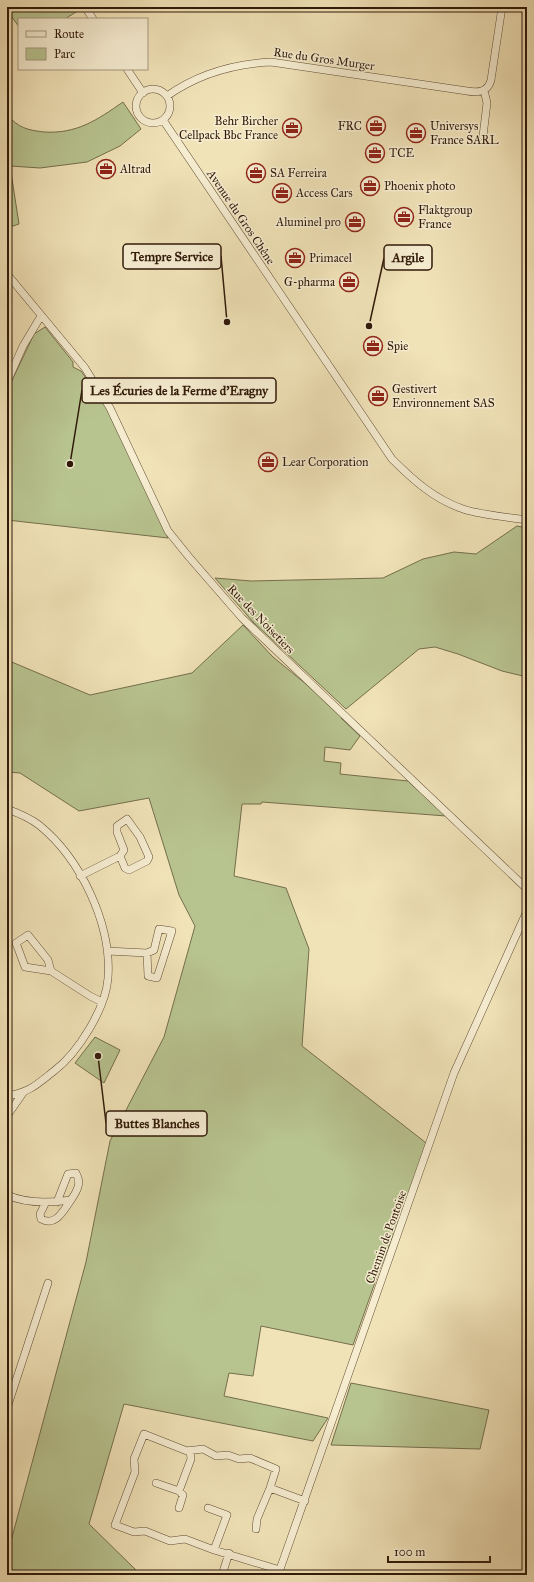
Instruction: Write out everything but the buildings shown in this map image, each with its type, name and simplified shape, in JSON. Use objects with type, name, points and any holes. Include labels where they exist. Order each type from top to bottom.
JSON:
[{"type":"street","points":[[85,7],[92,18]]},
{"type":"street","points":[[483,136],[487,103],[484,90],[490,85],[502,7]]},
{"type":"street","name":"Rue du Gros Murger","points":[[166,96],[196,79],[223,69],[249,63],[271,62],[467,92],[478,92],[484,90]]},
{"type":"street","points":[[128,70],[143,93]]},
{"type":"street","points":[[149,90],[157,90],[166,96],[170,109],[163,120],[156,123],[148,122],[139,115],[137,103],[143,93],[149,90]]},
{"type":"street","name":"Avenue du Gros Chêne","points":[[163,120],[392,459],[433,495],[463,509],[527,520]]},
{"type":"street","name":"Rue des Noisetiers","points":[[7,274],[85,368],[110,408],[168,530],[189,557],[242,618],[527,889]]},
{"type":"street","points":[[7,382],[23,346],[41,316]]},
{"type":"street","points":[[7,808],[38,825],[52,837],[70,858],[97,909],[107,951],[108,980],[102,1002],[93,1022],[71,1056],[36,1086],[23,1093],[7,1096]]},
{"type":"street","points":[[80,876],[120,856],[124,850],[117,832],[117,826],[118,823],[127,819],[140,837],[149,857],[147,861],[129,870],[125,868],[120,856]]},
{"type":"street","name":"Chemin de Pontoise","points":[[279,1573],[454,1074],[527,911]]},
{"type":"street","points":[[107,951],[147,953],[154,950],[159,929],[172,931],[157,978],[148,976],[147,953]]},
{"type":"street","points":[[51,970],[48,960],[28,935],[16,943],[25,967],[51,970],[90,996],[102,1002]]},
{"type":"street","points":[[7,1116],[23,1093]]},
{"type":"street","points":[[46,1202],[40,1214],[41,1219],[47,1222],[52,1222],[58,1218],[78,1189],[79,1179],[76,1173],[68,1174],[57,1202]]},
{"type":"street","points":[[7,1195],[17,1199],[46,1202],[71,1200]]},
{"type":"street","points":[[7,1202],[17,1199]]},
{"type":"street","points":[[7,1408],[48,1283]]},
{"type":"street","points":[[256,1529],[257,1519],[276,1469],[250,1458],[239,1459],[228,1455],[216,1456],[203,1449],[187,1451],[144,1434],[134,1459],[135,1472],[115,1526],[134,1532],[145,1531],[170,1540],[185,1539],[214,1550],[229,1553],[279,1573]]},
{"type":"street","points":[[179,1491],[191,1459],[190,1450]]},
{"type":"street","points":[[156,1483],[179,1491],[183,1495],[179,1508]]},
{"type":"street","points":[[270,1488],[305,1501]]},
{"type":"street","points":[[208,1508],[227,1515],[214,1550]]},
{"type":"street","points":[[222,1575],[229,1553]]},
{"type":"green space","points":[[7,7],[78,7],[76,12],[67,18],[18,18],[18,26],[7,10]]},
{"type":"green space","points":[[123,102],[141,129],[120,146],[87,162],[40,168],[10,166],[19,224],[7,228],[7,115],[19,126],[28,129],[44,132],[67,131],[95,120]]},
{"type":"green space","points":[[45,327],[73,362],[73,367],[81,371],[107,407],[168,538],[7,520],[7,391],[34,334]]},
{"type":"green space","points":[[517,526],[527,528],[527,677],[502,671],[435,647],[419,649],[346,709],[253,622],[215,578],[251,581],[383,578],[423,559],[454,552],[476,554]]},
{"type":"green space","points":[[243,625],[273,657],[345,716],[341,718],[360,736],[350,750],[325,747],[324,761],[341,763],[340,774],[408,781],[446,816],[262,802],[261,804],[242,804],[234,876],[286,888],[309,949],[302,1046],[430,1146],[379,1271],[353,1345],[261,1326],[253,1376],[229,1373],[224,1396],[328,1418],[313,1441],[124,1404],[89,1524],[136,1570],[134,1575],[7,1575],[7,1556],[86,1262],[110,1141],[164,1037],[195,926],[179,895],[149,798],[79,811],[20,773],[7,772],[7,660],[90,695],[192,673]]},
{"type":"green space","points":[[95,1037],[120,1050],[104,1083],[75,1063]]},
{"type":"green space","points":[[351,1383],[489,1410],[480,1449],[331,1445]]},
{"type":"place","name":"FRC","points":[[376,126]]},
{"type":"place","name":"Behr Bircher Cellpack Bbc France","points":[[292,128]]},
{"type":"place","name":"Universys France SARL","points":[[416,133]]},
{"type":"place","name":"TCE","points":[[375,153]]},
{"type":"place","name":"Altrad","points":[[106,169]]},
{"type":"place","name":"SA Ferreira","points":[[256,173]]},
{"type":"place","name":"Phoenix photo","points":[[370,186]]},
{"type":"place","name":"Access Cars","points":[[282,193]]},
{"type":"place","name":"Flaktgroup France","points":[[404,217]]},
{"type":"place","name":"Aluminel pro","points":[[355,222]]},
{"type":"place","name":"Primacel","points":[[295,258]]},
{"type":"place","name":"G-pharma","points":[[349,282]]},
{"type":"place","name":"Tempre Service","points":[[227,322]]},
{"type":"place","name":"Argile","points":[[369,326]]},
{"type":"place","name":"Spie","points":[[373,346]]},
{"type":"place","name":"Gestivert Environnement SAS","points":[[378,396]]},
{"type":"place","name":"Lear Corporation","points":[[268,462]]},
{"type":"place","name":"Les Écuries de la Ferme d'Eragny","points":[[70,464]]},
{"type":"place","name":"Buttes Blanches","points":[[98,1056]]}]
